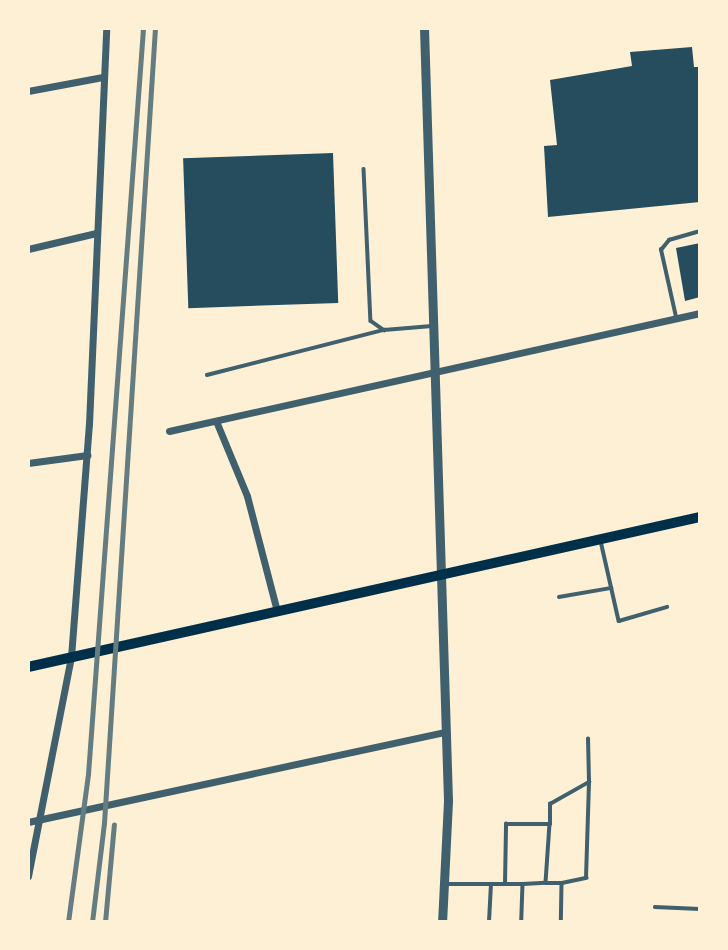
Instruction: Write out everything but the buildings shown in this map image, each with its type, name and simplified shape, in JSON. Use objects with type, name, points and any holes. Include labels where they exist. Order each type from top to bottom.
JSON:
[{"type":"main road","points":[[28,667],[700,517]]},
{"type":"street","points":[[28,876],[71,657],[87,455],[106,28]]},
{"type":"street","points":[[424,28],[446,732],[442,922]]},
{"type":"street","points":[[28,91],[103,77]]},
{"type":"street","points":[[28,249],[96,233]]},
{"type":"street","points":[[169,431],[700,313]]},
{"type":"street","points":[[216,421],[247,496],[277,611]]},
{"type":"street","points":[[28,463],[87,455]]},
{"type":"street","points":[[28,822],[446,732]]},
{"type":"lane","points":[[364,169],[371,321],[384,330]]},
{"type":"lane","points":[[676,318],[661,250],[700,231]]},
{"type":"lane","points":[[207,375],[384,330],[435,326]]},
{"type":"lane","points":[[600,539],[618,621],[667,607]]},
{"type":"lane","points":[[559,597],[611,588]]},
{"type":"lane","points":[[444,884],[562,883],[586,878],[589,782],[587,739]]},
{"type":"lane","points":[[546,883],[550,804],[589,782]]},
{"type":"lane","points":[[505,884],[506,824],[550,824]]},
{"type":"lane","points":[[561,922],[562,883]]},
{"type":"lane","points":[[522,922],[523,884]]},
{"type":"lane","points":[[489,922],[491,885]]},
{"type":"lane","points":[[655,907],[700,909]]},
{"type":"railway","points":[[68,922],[88,774],[143,28]]},
{"type":"railway","points":[[92,922],[104,823],[155,28]]},
{"type":"railway","points":[[105,922],[114,824]]}]
